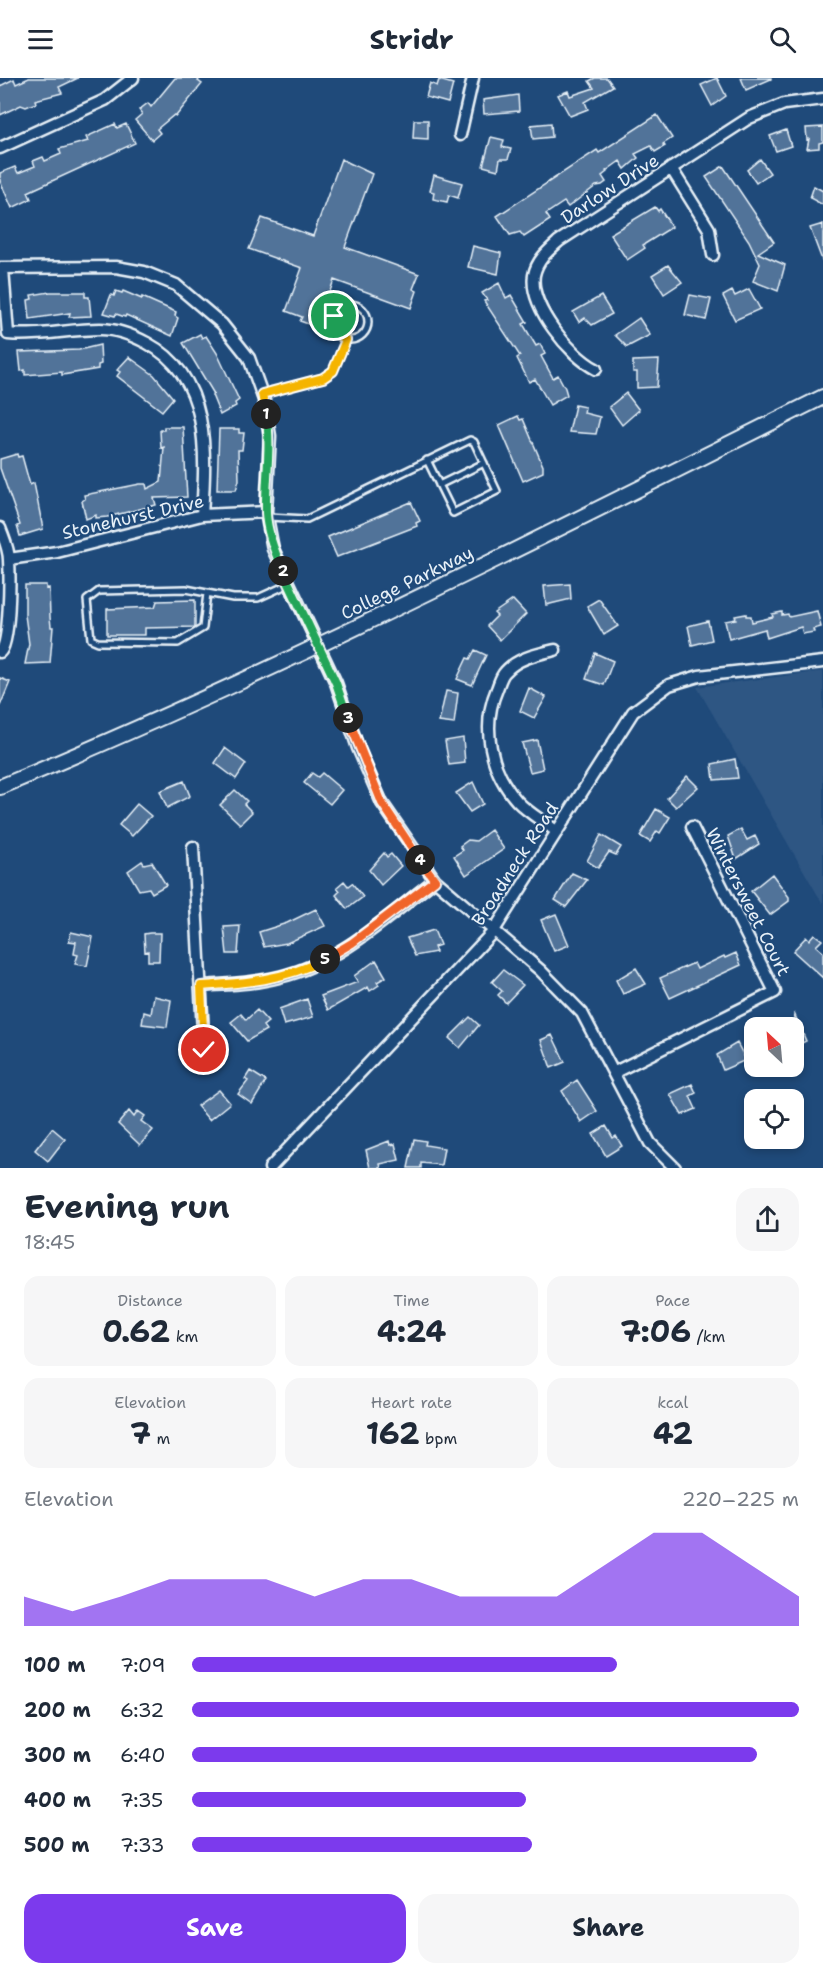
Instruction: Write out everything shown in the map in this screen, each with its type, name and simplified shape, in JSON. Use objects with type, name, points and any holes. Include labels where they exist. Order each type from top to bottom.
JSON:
[{"type":"main road","name":"College Parkway","points":[[0,787],[168,716],[319,646],[823,397]]},
{"type":"street","points":[[0,148],[105,100],[133,78]]},
{"type":"street","points":[[460,135],[472,78]]},
{"type":"street","name":"Darlow Drive","points":[[596,369],[575,356],[560,338],[535,290],[536,268],[548,251],[750,117],[784,104],[823,99]]},
{"type":"street","points":[[670,168],[709,229],[713,255]]},
{"type":"street","points":[[202,515],[203,438],[194,393],[183,372],[170,358],[128,333],[101,329],[30,336],[8,334],[1,269],[116,267],[144,272],[176,285],[222,324],[249,358],[262,394],[270,436],[266,514],[273,549],[336,683],[358,748],[382,803],[435,880],[540,970],[582,1013],[615,1072],[650,1143],[675,1168]]},
{"type":"street","name":"Stonehurst Drive","points":[[9,559],[57,552],[202,515],[266,514]]},
{"type":"street","points":[[0,528],[9,559],[7,626],[5,646],[0,652]]},
{"type":"street","points":[[555,650],[527,657],[505,672],[492,700],[489,726],[491,752],[500,774],[517,801],[557,832]]},
{"type":"street","name":"Broadneck Road","points":[[270,1168],[493,932],[633,712],[669,686],[699,675],[823,662]]},
{"type":"street","name":"Wintersweet Court","points":[[615,1072],[775,992],[692,828]]},
{"type":"street","points":[[193,847],[204,1050]]},
{"type":"street","points":[[201,986],[249,983],[309,968],[352,943],[435,880]]},
{"type":"lane","points":[[355,305],[366,314],[367,329],[356,340],[346,340],[337,335],[332,321],[340,308],[355,305]]},
{"type":"lane","points":[[262,394],[323,378],[333,371],[346,340]]},
{"type":"lane","points":[[266,514],[307,519],[427,460],[470,440],[474,442],[497,491],[453,513],[427,460]]},
{"type":"lane","points":[[439,485],[484,463]]},
{"type":"lane","points":[[207,593],[203,628],[178,643],[98,642],[91,639],[87,600],[99,591],[186,589],[207,593],[233,598],[258,598],[289,584]]},
{"type":"shaded area","points":[[823,671],[823,904],[697,687]]},
{"type":"building","points":[[29,78],[78,78],[59,87],[62,93],[35,100],[36,103],[26,107],[21,105],[0,115],[0,86],[14,79],[16,84]]},
{"type":"building","points":[[175,78],[200,78],[198,81],[202,84],[176,116],[174,115],[157,129],[160,133],[152,140],[135,120],[142,114],[139,110],[148,103],[151,107]]},
{"type":"building","points":[[595,78],[607,78],[613,86],[585,102],[588,109],[570,116],[558,95],[568,91],[570,96],[594,88],[589,81]]},
{"type":"building","points":[[717,78],[726,96],[712,106],[701,85]]},
{"type":"building","points":[[741,78],[771,78],[771,79],[746,90]]},
{"type":"building","points":[[439,80],[453,84],[448,103],[426,97],[430,83],[437,86]]},
{"type":"building","points":[[518,95],[519,111],[484,114],[483,100]]},
{"type":"building","points":[[657,115],[672,138],[663,144],[665,146],[655,152],[651,146],[635,154],[638,158],[625,169],[620,161],[602,176],[606,182],[602,185],[596,186],[568,207],[564,202],[546,214],[550,220],[524,237],[520,232],[510,235],[497,216],[597,150],[599,153]]},
{"type":"building","points":[[414,120],[428,120],[428,139],[413,138]]},
{"type":"building","points":[[551,123],[552,137],[533,139],[531,125]]},
{"type":"building","points":[[115,124],[117,128],[126,124],[135,143],[28,192],[31,199],[12,208],[0,181],[0,173],[15,167],[18,173],[35,166],[33,161],[43,157],[45,161],[61,154],[59,149],[88,141],[86,137]]},
{"type":"building","points":[[823,127],[823,142],[819,143],[819,148],[807,149],[809,139],[807,140],[806,128]]},
{"type":"building","points":[[786,130],[791,146],[776,151],[770,136]]},
{"type":"building","points":[[491,137],[504,140],[502,147],[511,149],[508,159],[500,159],[498,170],[483,166]]},
{"type":"building","points":[[341,159],[372,174],[345,247],[419,274],[413,289],[417,291],[411,308],[334,280],[317,327],[300,321],[302,317],[286,311],[302,268],[249,249],[262,218],[313,236]]},
{"type":"building","points":[[760,159],[770,173],[756,183],[747,170]]},
{"type":"building","points":[[723,166],[774,242],[758,253],[785,265],[778,291],[753,281],[760,264],[749,241],[706,177]]},
{"type":"building","points":[[434,175],[462,183],[458,198],[449,195],[447,202],[433,199],[434,192],[430,191]]},
{"type":"building","points":[[814,186],[823,191],[823,205],[810,198]]},
{"type":"building","points":[[655,207],[658,211],[660,209],[672,227],[643,245],[645,248],[627,260],[610,234]]},
{"type":"building","points":[[823,224],[823,260],[822,260],[810,228]]},
{"type":"building","points":[[473,246],[501,253],[498,274],[468,267]]},
{"type":"building","points":[[668,265],[682,282],[664,294],[652,275]]},
{"type":"building","points":[[499,283],[506,298],[511,295],[527,322],[523,324],[536,346],[540,344],[545,354],[541,356],[553,378],[558,375],[565,388],[567,395],[550,405],[535,379],[529,382],[517,358],[520,356],[484,301],[487,300],[482,293]]},
{"type":"building","points":[[749,289],[760,309],[735,320],[723,296],[732,291],[735,296]]},
{"type":"building","points":[[116,291],[122,293],[123,291],[142,299],[142,297],[176,312],[175,316],[178,318],[172,336],[126,315],[125,317],[104,313],[111,295],[114,296]]},
{"type":"building","points":[[50,292],[85,292],[85,297],[89,297],[91,316],[69,317],[70,313],[30,319],[28,300],[32,299],[31,295]]},
{"type":"building","points":[[690,295],[711,299],[706,320],[685,315]]},
{"type":"building","points":[[601,296],[612,314],[592,325],[585,318],[579,322],[573,312]]},
{"type":"building","points":[[639,318],[650,335],[627,347],[615,335]]},
{"type":"building","points":[[200,334],[202,338],[206,336],[217,353],[239,400],[235,403],[236,406],[220,415],[212,395],[214,394],[183,343]]},
{"type":"building","points":[[100,345],[101,364],[98,365],[98,369],[62,375],[62,372],[25,375],[25,370],[21,371],[19,352],[79,350]]},
{"type":"building","points":[[129,357],[154,375],[173,398],[162,411],[117,376],[120,372],[117,370]]},
{"type":"building","points":[[659,360],[657,387],[637,388],[637,372],[633,372],[633,361]]},
{"type":"building","points":[[626,393],[639,410],[622,425],[609,407]]},
{"type":"building","points":[[575,405],[585,407],[584,413],[600,417],[596,434],[569,432]]},
{"type":"building","points":[[518,416],[520,420],[523,419],[543,466],[543,472],[523,481],[499,425]]},
{"type":"building","points":[[164,427],[183,427],[187,497],[154,498],[156,505],[107,517],[96,518],[96,515],[86,519],[82,501],[85,499],[84,495],[140,484],[146,484],[147,489],[161,482],[164,447],[161,448],[160,430],[164,430]]},
{"type":"building","points":[[219,429],[239,429],[239,433],[244,433],[242,450],[238,450],[239,480],[236,490],[217,490]]},
{"type":"building","points":[[17,454],[18,457],[22,456],[30,485],[34,483],[43,529],[20,536],[17,526],[20,525],[0,468],[0,459]]},
{"type":"building","points":[[411,502],[420,521],[416,523],[417,526],[337,557],[328,537]]},
{"type":"building","points":[[570,584],[571,599],[546,605],[544,586]]},
{"type":"building","points":[[25,585],[46,585],[46,589],[49,588],[51,627],[53,627],[50,663],[25,664],[29,644],[25,615]]},
{"type":"building","points":[[599,599],[618,626],[604,635],[587,606]]},
{"type":"building","points":[[195,600],[195,627],[145,628],[145,635],[107,635],[107,609],[155,607],[157,601]]},
{"type":"building","points":[[513,600],[526,614],[500,640],[487,626],[497,616],[494,613]]},
{"type":"building","points":[[817,611],[821,627],[813,629],[814,632],[803,634],[801,627],[767,638],[765,629],[729,639],[725,621],[746,614],[746,616],[751,616],[752,622],[773,617],[772,614],[782,612],[782,615],[788,614],[789,617]]},
{"type":"building","points":[[708,621],[712,640],[692,645],[688,626]]},
{"type":"building","points":[[475,650],[486,655],[472,685],[457,679],[467,658],[470,659]]},
{"type":"building","points":[[595,653],[613,661],[604,685],[586,679]]},
{"type":"building","points":[[0,678],[10,682],[0,706]]},
{"type":"building","points":[[529,688],[546,697],[534,718],[520,711]]},
{"type":"building","points":[[446,691],[458,693],[454,724],[439,722]]},
{"type":"building","points":[[463,738],[465,763],[449,765],[445,741]]},
{"type":"building","points":[[537,740],[543,769],[530,772],[522,743]]},
{"type":"building","points":[[225,748],[246,764],[236,779],[215,763]]},
{"type":"building","points":[[735,759],[738,778],[714,780],[712,764]]},
{"type":"building","points":[[312,773],[318,777],[322,773],[342,790],[330,804],[304,783]]},
{"type":"building","points":[[687,776],[698,787],[676,807],[667,798]]},
{"type":"building","points":[[184,781],[190,796],[167,808],[160,791]]},
{"type":"building","points":[[473,782],[483,804],[470,812],[456,793]]},
{"type":"building","points":[[235,790],[247,801],[244,804],[252,812],[240,824],[220,805]]},
{"type":"building","points":[[137,804],[151,816],[132,836],[119,825]]},
{"type":"building","points":[[656,809],[670,817],[660,833],[657,831],[650,842],[640,836]]},
{"type":"building","points":[[741,829],[747,840],[755,836],[759,844],[736,859],[728,836]]},
{"type":"building","points":[[491,830],[504,849],[466,875],[454,856],[463,850],[460,846],[468,840],[476,841]]},
{"type":"building","points":[[601,835],[621,847],[616,855],[609,852],[598,868],[587,861]]},
{"type":"building","points":[[384,853],[387,857],[391,854],[401,866],[381,885],[369,870]]},
{"type":"building","points":[[142,861],[144,864],[152,862],[166,885],[152,893],[149,888],[139,890],[128,871]]},
{"type":"building","points":[[572,873],[587,880],[566,907],[555,900]]},
{"type":"building","points":[[772,874],[789,897],[789,901],[770,915],[751,891]]},
{"type":"building","points":[[344,881],[348,886],[352,883],[363,897],[347,909],[336,895],[340,891],[337,887]]},
{"type":"building","points":[[316,909],[325,926],[287,943],[264,947],[259,932],[287,923]]},
{"type":"building","points":[[556,914],[569,945],[554,951],[541,920]]},
{"type":"building","points":[[240,926],[238,954],[227,954],[224,927]]},
{"type":"building","points":[[434,930],[440,945],[434,947],[436,952],[415,956],[407,938]]},
{"type":"building","points":[[71,932],[93,937],[87,966],[75,964],[78,955],[74,954],[76,942],[69,941]]},
{"type":"building","points":[[160,933],[159,961],[148,961],[148,951],[145,952],[144,934]]},
{"type":"building","points":[[814,934],[822,940],[816,946],[823,952],[823,978],[793,951],[806,937],[809,940]]},
{"type":"building","points":[[736,953],[741,965],[670,998],[660,978],[694,963],[697,969]]},
{"type":"building","points":[[376,960],[386,977],[377,982],[379,985],[370,991],[368,987],[328,1010],[321,996],[358,982],[354,976]]},
{"type":"building","points":[[636,968],[646,984],[623,994],[616,980]]},
{"type":"building","points":[[503,970],[523,985],[506,1003],[498,995],[502,991],[492,982]]},
{"type":"building","points":[[154,996],[171,1000],[167,1027],[142,1024],[144,1012],[151,1014]]},
{"type":"building","points":[[307,999],[313,1017],[284,1025],[279,1009]]},
{"type":"building","points":[[257,1010],[268,1022],[263,1026],[266,1030],[247,1041],[231,1022],[241,1014],[246,1020]]},
{"type":"building","points":[[470,1017],[479,1025],[460,1048],[449,1038]]},
{"type":"building","points":[[552,1035],[565,1062],[551,1068],[541,1040]]},
{"type":"building","points":[[737,1043],[744,1061],[723,1070],[717,1055]]},
{"type":"building","points":[[250,1071],[266,1081],[252,1104],[238,1094],[248,1081],[245,1079]]},
{"type":"building","points":[[577,1080],[597,1111],[581,1122],[562,1091]]},
{"type":"building","points":[[692,1084],[696,1093],[690,1096],[696,1109],[682,1115],[670,1094]]},
{"type":"building","points":[[219,1090],[230,1103],[209,1120],[197,1106]]},
{"type":"building","points":[[129,1111],[134,1117],[138,1111],[145,1116],[141,1121],[153,1130],[140,1145],[118,1124]]},
{"type":"building","points":[[606,1126],[613,1138],[616,1136],[622,1146],[606,1156],[593,1134]]},
{"type":"building","points":[[52,1128],[65,1139],[48,1161],[35,1150]]},
{"type":"building","points":[[414,1139],[426,1141],[425,1145],[444,1148],[441,1165],[421,1163],[421,1168],[408,1168]]},
{"type":"building","points":[[389,1141],[390,1145],[395,1144],[399,1160],[380,1164],[381,1168],[370,1168],[366,1150]]},
{"type":"route","points":[[204,1050],[201,986],[249,983],[309,968],[352,943],[435,880],[411,849],[382,803],[358,748],[336,683],[273,549],[266,517],[270,436],[262,394],[323,378],[333,371],[346,340],[337,335],[334,330],[332,321],[334,316]]}]
